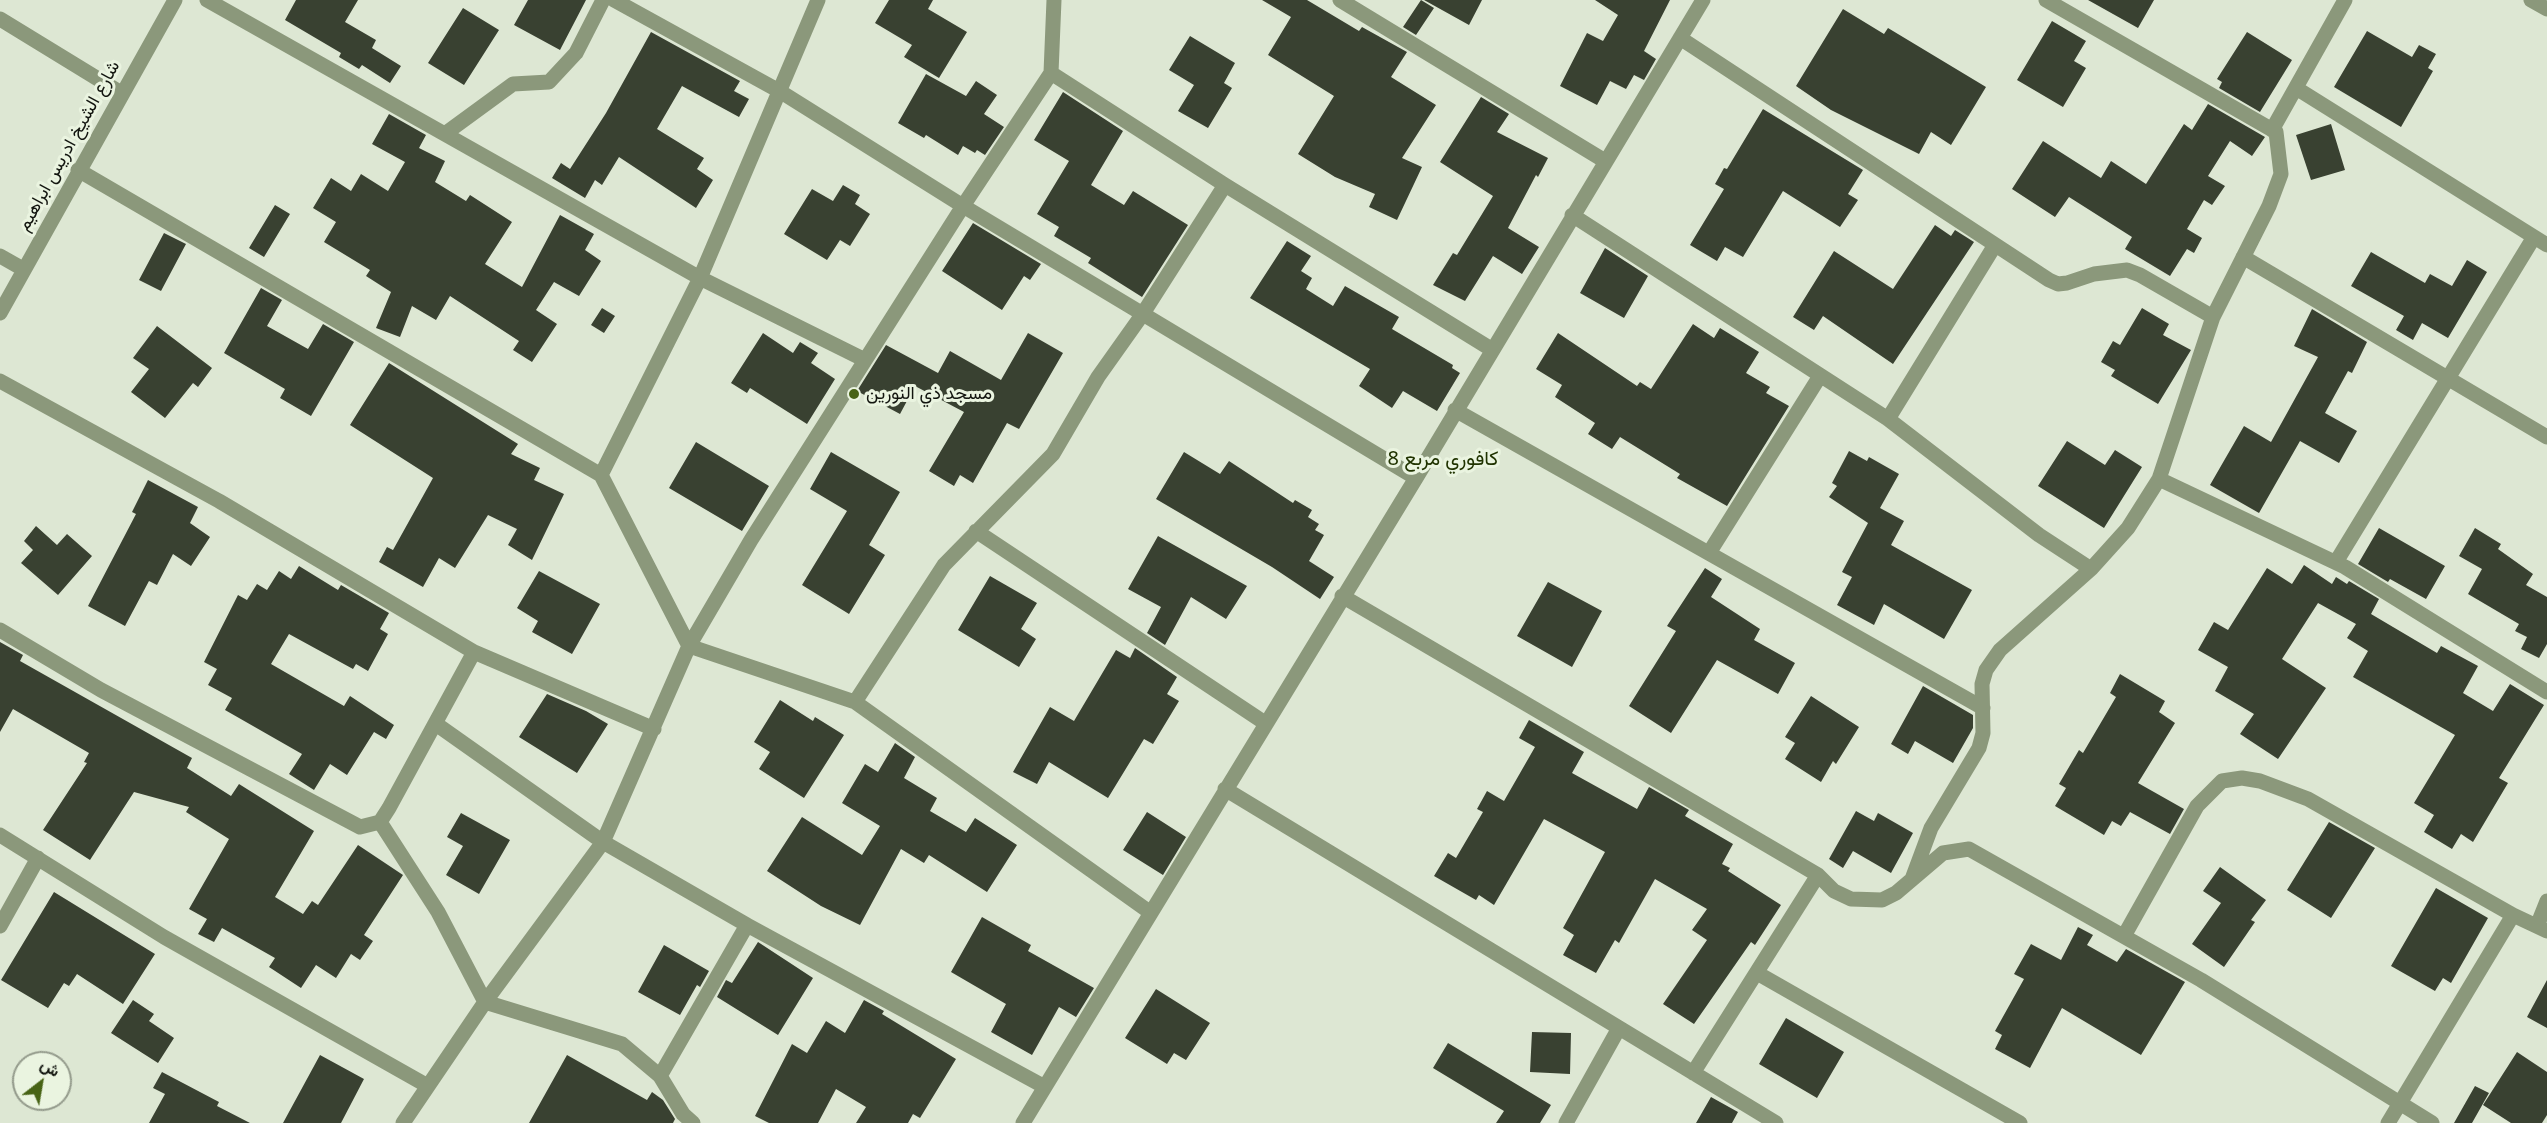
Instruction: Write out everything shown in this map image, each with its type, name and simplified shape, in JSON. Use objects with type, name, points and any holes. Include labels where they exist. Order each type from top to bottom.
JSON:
[{"type":"street","name":"شارع الشيخ ادريس ابراهيم","points":[[0,313],[175,0]]},
{"type":"street","points":[[207,0],[700,278],[865,360]]},
{"type":"street","points":[[446,133],[513,84],[549,82],[576,53],[603,0]]},
{"type":"street","points":[[614,0],[781,92],[1142,315],[1416,478]]},
{"type":"street","points":[[601,475],[700,278],[781,92],[818,0]]},
{"type":"street","points":[[404,1123],[426,1085],[603,842],[689,646],[750,540],[1051,72],[1054,0]]},
{"type":"street","points":[[1340,0],[1605,161]]},
{"type":"street","points":[[1023,1123],[1416,478],[1491,349],[1703,0]]},
{"type":"street","points":[[1912,879],[1931,828],[1979,748],[1983,734],[1983,676],[2000,650],[2091,569],[2128,528],[2159,479],[2213,317],[2269,206],[2281,174],[2276,132],[2046,0]]},
{"type":"street","points":[[2272,130],[2345,0]]},
{"type":"street","points":[[2531,0],[2547,9]]},
{"type":"street","points":[[0,19],[121,93]]},
{"type":"street","points":[[1680,38],[2058,284],[2105,272],[2121,270],[2133,272],[2213,317]]},
{"type":"street","points":[[1051,72],[1225,185],[1491,349]]},
{"type":"street","points":[[2296,88],[2541,241],[2448,378],[2336,562]]},
{"type":"street","points":[[78,170],[601,475],[689,646],[855,702],[1150,913]]},
{"type":"street","points":[[855,702],[944,565],[1053,454],[1098,377],[1142,315],[1225,185]]},
{"type":"street","points":[[1572,215],[1887,419],[2039,535],[2091,569]]},
{"type":"street","points":[[1887,419],[1995,245]]},
{"type":"street","points":[[0,256],[23,269]]},
{"type":"street","points":[[2243,257],[2547,437]]},
{"type":"street","points":[[1708,553],[1820,376]]},
{"type":"street","points":[[0,381],[219,501],[474,652],[654,729]]},
{"type":"street","points":[[1455,410],[1983,708]]},
{"type":"street","points":[[2159,479],[2336,562],[2547,692]]},
{"type":"street","points":[[976,531],[1265,723]]},
{"type":"street","points":[[1342,596],[1818,875],[1834,891],[1851,898],[1882,900],[1896,893],[1944,853],[1970,849],[2124,936],[2432,1123]]},
{"type":"street","points":[[0,630],[101,690],[360,827],[380,822],[474,652]]},
{"type":"street","points":[[435,724],[603,842],[747,924],[1045,1087]]},
{"type":"street","points":[[2124,936],[2197,806],[2222,781],[2242,778],[2260,781],[2308,799],[2513,915],[2542,928],[2547,901]]},
{"type":"street","points":[[1225,789],[1776,1123]]},
{"type":"street","points":[[380,822],[438,912],[485,1002],[622,1044],[660,1076],[683,1114],[693,1123]]},
{"type":"street","points":[[0,835],[164,937],[426,1085]]},
{"type":"street","points":[[0,926],[38,858]]},
{"type":"street","points":[[1694,1073],[1818,875]]},
{"type":"street","points":[[2388,1123],[2513,915]]},
{"type":"street","points":[[660,1076],[747,924]]},
{"type":"street","points":[[1756,972],[2020,1123]]},
{"type":"street","points":[[1566,1123],[1619,1028]]},
{"type":"building","points":[[296,0],[358,0],[345,22],[376,40],[372,48],[401,66],[390,83],[362,65],[359,69],[339,57],[341,53],[285,20]]},
{"type":"building","points":[[528,0],[586,0],[560,50],[514,25]]},
{"type":"building","points":[[889,0],[933,0],[928,9],[967,32],[939,78],[904,57],[912,45],[875,23]]},
{"type":"building","points":[[1262,0],[1307,0],[1359,31],[1362,27],[1407,52],[1391,77],[1436,105],[1402,158],[1422,167],[1397,220],[1369,207],[1375,194],[1335,177],[1298,154],[1334,96],[1268,55],[1291,17]]},
{"type":"building","points":[[1421,0],[1434,8],[1416,35],[1403,27]]},
{"type":"building","points":[[1424,0],[1482,0],[1469,25]]},
{"type":"building","points":[[1595,0],[1670,0],[1644,51],[1656,59],[1644,80],[1634,75],[1626,89],[1610,81],[1597,105],[1560,86],[1587,33],[1603,41],[1618,15]]},
{"type":"building","points":[[2088,0],[2154,0],[2138,28]]},
{"type":"building","points":[[463,8],[499,30],[464,85],[428,63]]},
{"type":"building","points":[[1843,9],[1884,34],[1888,28],[1986,87],[1951,145],[1931,132],[1919,154],[1831,110],[1796,86]]},
{"type":"building","points":[[2052,21],[2086,41],[2074,61],[2086,68],[2063,107],[2017,80]]},
{"type":"building","points":[[2367,31],[2412,57],[2419,45],[2436,54],[2428,68],[2433,71],[2401,127],[2334,87]]},
{"type":"building","points":[[651,32],[740,81],[734,91],[749,99],[739,117],[682,86],[657,129],[704,158],[697,169],[713,180],[696,208],[619,157],[602,185],[595,180],[585,198],[552,178],[561,163],[570,169],[606,113]]},
{"type":"building","points":[[2247,32],[2292,60],[2260,112],[2219,88],[2222,82],[2217,79]]},
{"type":"building","points":[[1190,36],[1235,63],[1224,83],[1232,88],[1208,128],[1178,111],[1194,85],[1169,70]]},
{"type":"building","points":[[926,74],[966,96],[976,81],[997,95],[984,114],[1004,127],[985,155],[977,150],[975,153],[963,146],[958,155],[926,135],[924,138],[898,123]]},
{"type":"building","points":[[1063,92],[1123,131],[1091,185],[1124,205],[1133,191],[1188,225],[1142,297],[1088,263],[1091,258],[1054,236],[1059,227],[1037,214],[1069,161],[1034,140]]},
{"type":"building","points":[[1481,97],[1509,114],[1497,132],[1548,158],[1538,177],[1536,175],[1508,228],[1539,247],[1522,274],[1493,256],[1465,301],[1433,285],[1453,253],[1457,255],[1493,196],[1440,162]]},
{"type":"building","points":[[2208,104],[2265,137],[2252,156],[2230,141],[2208,176],[2225,186],[2212,205],[2204,200],[2187,229],[2202,238],[2194,253],[2187,249],[2170,276],[2125,249],[2132,237],[2069,197],[2055,217],[2012,189],[2043,141],[2101,178],[2111,161],[2146,184],[2184,124],[2192,130]]},
{"type":"building","points":[[1763,109],[1863,170],[1848,194],[1858,200],[1840,227],[1783,191],[1743,257],[1725,247],[1717,261],[1690,245],[1724,189],[1715,184],[1724,168],[1727,169]]},
{"type":"building","points":[[389,114],[426,135],[419,148],[445,161],[435,182],[466,201],[470,195],[512,222],[485,264],[522,287],[560,215],[594,234],[585,250],[601,261],[579,296],[554,282],[536,310],[557,324],[532,362],[513,350],[519,341],[450,296],[436,320],[412,306],[400,337],[376,328],[391,292],[366,276],[370,270],[324,242],[336,222],[313,208],[331,178],[351,191],[361,174],[388,191],[405,162],[372,144]]},
{"type":"building","points":[[2331,124],[2345,170],[2311,180],[2296,135]]},
{"type":"building","points":[[843,185],[860,195],[855,204],[870,214],[850,246],[840,240],[827,260],[784,234],[812,189],[833,201]]},
{"type":"building","points":[[275,205],[290,214],[264,257],[249,248]]},
{"type":"building","points":[[973,223],[1041,264],[1030,280],[1024,276],[1002,310],[942,271]]},
{"type":"building","points":[[1935,225],[1951,236],[1955,230],[1974,242],[1893,364],[1823,316],[1814,330],[1793,317],[1834,251],[1893,289]]},
{"type":"building","points":[[164,233],[186,244],[161,291],[139,280]]},
{"type":"building","points":[[1287,241],[1311,256],[1301,271],[1312,278],[1306,289],[1333,306],[1345,286],[1399,317],[1392,329],[1453,365],[1452,368],[1460,373],[1437,411],[1403,391],[1392,408],[1359,386],[1370,369],[1250,298]]},
{"type":"building","points":[[1605,248],[1648,276],[1624,318],[1580,293]]},
{"type":"building","points":[[2371,252],[2425,283],[2430,274],[2452,286],[2467,260],[2487,272],[2448,338],[2422,323],[2413,340],[2396,330],[2404,316],[2351,286]]},
{"type":"building","points":[[261,288],[282,300],[267,326],[308,349],[323,324],[354,342],[311,416],[280,398],[285,389],[224,353]]},
{"type":"building","points":[[602,308],[615,316],[604,333],[591,325]]},
{"type":"building","points":[[2142,308],[2169,324],[2163,335],[2191,350],[2158,404],[2111,376],[2115,370],[2101,362],[2113,341],[2120,345]]},
{"type":"building","points":[[2312,309],[2367,342],[2352,373],[2348,371],[2325,413],[2357,431],[2339,463],[2300,441],[2259,513],[2210,485],[2244,426],[2271,442],[2318,357],[2294,346]]},
{"type":"building","points":[[1693,324],[1714,338],[1720,328],[1759,352],[1746,373],[1770,387],[1766,393],[1789,406],[1727,506],[1677,478],[1680,474],[1620,437],[1612,449],[1588,434],[1595,423],[1555,397],[1562,385],[1536,369],[1558,333],[1637,386],[1640,382],[1651,389]]},
{"type":"building","points":[[157,326],[212,368],[198,387],[193,383],[165,418],[131,392],[149,369],[133,358]]},
{"type":"building","points":[[763,333],[793,353],[800,342],[818,353],[811,363],[835,379],[807,424],[750,388],[747,393],[731,383]]},
{"type":"building","points":[[1028,333],[1063,353],[1019,429],[1007,423],[973,483],[960,475],[954,486],[929,471],[964,412],[915,386],[900,414],[857,391],[886,345],[938,373],[950,351],[1001,380]]},
{"type":"building","points":[[389,363],[518,444],[511,454],[540,468],[534,480],[564,494],[532,560],[508,545],[517,529],[488,515],[455,568],[439,558],[423,587],[379,562],[387,547],[393,550],[433,478],[350,425]]},
{"type":"building","points":[[2067,441],[2105,465],[2115,450],[2142,467],[2104,528],[2038,486]]},
{"type":"building","points":[[696,442],[769,486],[742,531],[669,488]]},
{"type":"building","points":[[1849,451],[1867,461],[1869,457],[1899,474],[1880,508],[1904,521],[1891,545],[1972,590],[1944,639],[1884,604],[1874,625],[1837,605],[1852,577],[1842,572],[1868,523],[1829,497],[1837,486],[1832,483]]},
{"type":"building","points":[[831,452],[900,492],[869,545],[885,555],[849,614],[802,585],[847,511],[810,489]]},
{"type":"building","points":[[1184,452],[1220,474],[1229,461],[1293,503],[1295,500],[1312,510],[1308,517],[1319,524],[1315,530],[1324,535],[1309,561],[1334,577],[1320,599],[1272,567],[1156,499]]},
{"type":"building","points":[[148,480],[198,507],[190,523],[210,537],[191,566],[173,554],[157,585],[149,581],[125,626],[88,606],[136,514],[132,512]]},
{"type":"building","points":[[36,526],[57,545],[67,534],[92,556],[58,595],[21,563],[33,550],[24,541]]},
{"type":"building","points":[[2379,528],[2445,566],[2426,599],[2390,579],[2388,582],[2358,564]]},
{"type":"building","points":[[2475,528],[2501,544],[2498,549],[2533,574],[2526,585],[2547,597],[2547,644],[2539,658],[2521,649],[2527,637],[2515,631],[2519,624],[2468,594],[2482,569],[2459,556]]},
{"type":"building","points":[[1158,536],[1247,586],[1226,619],[1191,597],[1165,645],[1147,633],[1161,607],[1128,589]]},
{"type":"building","points":[[2304,565],[2332,584],[2336,577],[2347,584],[2349,581],[2379,599],[2371,614],[2437,653],[2441,646],[2478,666],[2463,693],[2493,711],[2510,684],[2544,705],[2499,778],[2508,783],[2473,842],[2461,834],[2452,849],[2424,832],[2434,815],[2414,803],[2455,735],[2353,677],[2368,651],[2347,638],[2356,624],[2318,603],[2282,659],[2326,688],[2278,759],[2240,734],[2254,714],[2215,691],[2228,667],[2198,650],[2214,622],[2228,630],[2267,568],[2292,584]]},
{"type":"building","points":[[299,566],[338,590],[341,585],[389,613],[380,629],[388,634],[368,671],[356,664],[353,669],[289,634],[271,664],[344,706],[350,696],[394,725],[386,739],[374,732],[347,775],[330,764],[314,790],[289,774],[302,754],[225,710],[232,698],[208,685],[217,669],[204,662],[238,595],[247,600],[257,584],[267,590],[279,571],[291,579]]},
{"type":"building","points":[[1705,568],[1722,579],[1711,597],[1760,629],[1754,640],[1795,663],[1778,694],[1717,660],[1671,733],[1629,706],[1676,631],[1667,626]]},
{"type":"building","points":[[539,571],[600,604],[572,654],[532,632],[538,621],[517,608]]},
{"type":"building","points":[[990,576],[1037,603],[1021,629],[1036,639],[1019,667],[958,630]]},
{"type":"building","points":[[1548,582],[1602,611],[1572,667],[1517,636]]},
{"type":"building","points":[[0,642],[23,655],[20,661],[192,758],[187,768],[231,796],[239,784],[314,831],[275,897],[303,914],[312,901],[318,905],[358,845],[403,875],[364,935],[373,941],[360,960],[351,954],[336,978],[316,965],[301,988],[269,967],[275,958],[222,928],[214,942],[198,934],[207,919],[189,909],[229,839],[186,812],[189,807],[134,792],[90,860],[43,830],[87,763],[84,762],[89,753],[13,709],[0,732]]},
{"type":"building","points":[[1135,648],[1177,677],[1167,694],[1179,701],[1153,744],[1144,739],[1108,798],[1049,762],[1037,784],[1013,772],[1050,707],[1074,721],[1116,650],[1130,658]]},
{"type":"building","points":[[2120,674],[2165,701],[2159,712],[2175,723],[2138,783],[2184,809],[2170,834],[2130,812],[2121,826],[2112,821],[2104,835],[2055,806],[2066,788],[2059,784],[2079,750],[2083,753],[2116,697],[2110,693]]},
{"type":"building","points":[[1923,686],[1973,715],[1973,728],[1953,763],[1915,741],[1908,754],[1891,744]]},
{"type":"building","points":[[547,694],[586,711],[608,724],[577,773],[519,737]]},
{"type":"building","points":[[1811,696],[1859,727],[1836,764],[1833,761],[1821,782],[1785,759],[1795,743],[1785,737]]},
{"type":"building","points":[[780,700],[813,721],[815,717],[844,735],[804,798],[759,769],[770,752],[754,742]]},
{"type":"building","points":[[1529,720],[1584,752],[1572,773],[1637,809],[1649,787],[1689,810],[1685,816],[1733,844],[1722,864],[1730,868],[1728,871],[1781,905],[1755,945],[1751,942],[1694,1024],[1663,1004],[1707,940],[1692,930],[1707,909],[1655,879],[1619,943],[1615,940],[1596,973],[1563,955],[1574,935],[1563,928],[1605,852],[1544,819],[1494,905],[1479,895],[1476,900],[1434,876],[1448,853],[1456,858],[1483,812],[1477,809],[1487,791],[1504,801],[1535,747],[1519,738]]},
{"type":"building","points":[[895,743],[915,757],[904,778],[937,798],[930,811],[966,832],[975,818],[1017,845],[987,892],[929,855],[924,863],[901,849],[860,925],[821,906],[767,871],[802,817],[862,855],[880,826],[842,803],[865,764],[878,772]]},
{"type":"building","points":[[1856,811],[1874,821],[1878,813],[1913,833],[1891,873],[1853,851],[1843,868],[1829,859]]},
{"type":"building","points":[[1147,812],[1186,837],[1163,875],[1123,850]]},
{"type":"building","points":[[461,813],[510,840],[479,894],[446,875],[463,846],[447,837]]},
{"type":"building","points":[[2329,822],[2375,848],[2331,918],[2287,890]]},
{"type":"building","points":[[2220,867],[2266,900],[2251,920],[2255,922],[2224,967],[2192,944],[2221,903],[2203,891]]},
{"type":"building","points":[[2436,888],[2488,918],[2451,983],[2443,978],[2435,991],[2391,966]]},
{"type":"building","points":[[54,892],[155,954],[123,1004],[77,974],[69,986],[64,983],[48,1008],[1,980]]},
{"type":"building","points":[[982,917],[1031,945],[1028,951],[1094,988],[1076,1017],[1059,1007],[1032,1055],[991,1032],[1006,1004],[951,972]]},
{"type":"building","points":[[2078,927],[2093,935],[2087,945],[2117,962],[2126,949],[2185,982],[2141,1055],[2062,1008],[2030,1068],[1995,1049],[2002,1035],[1995,1031],[2024,979],[2014,974],[2031,944],[2061,960]]},
{"type":"building","points":[[758,942],[813,978],[778,1035],[717,997],[726,980],[732,983]]},
{"type":"building","points":[[664,945],[709,971],[700,987],[697,985],[680,1015],[638,992]]},
{"type":"building","points":[[2547,980],[2547,1028],[2527,1017]]},
{"type":"building","points":[[1156,989],[1210,1023],[1186,1060],[1174,1053],[1167,1064],[1125,1038]]},
{"type":"building","points":[[133,1000],[154,1014],[149,1021],[174,1038],[158,1063],[111,1033]]},
{"type":"building","points":[[864,1000],[884,1011],[882,1014],[956,1059],[920,1118],[913,1114],[908,1123],[856,1123],[866,1107],[836,1089],[818,1123],[769,1123],[755,1116],[792,1044],[807,1053],[826,1021],[845,1033]]},
{"type":"building","points":[[1786,1018],[1844,1052],[1817,1098],[1759,1064]]},
{"type":"building","points":[[1532,1032],[1571,1033],[1570,1074],[1530,1072]]},
{"type":"building","points":[[1448,1043],[1551,1105],[1540,1123],[1496,1123],[1504,1111],[1433,1068]]},
{"type":"building","points":[[2517,1052],[2547,1072],[2547,1115],[2542,1123],[2511,1123],[2483,1105]]},
{"type":"building","points":[[320,1055],[364,1079],[341,1123],[283,1123]]},
{"type":"building","points":[[567,1055],[647,1100],[652,1092],[663,1100],[675,1119],[673,1123],[529,1123]]},
{"type":"building","points":[[162,1072],[219,1102],[217,1106],[250,1123],[149,1123],[165,1094],[153,1088]]},
{"type":"building","points":[[2475,1086],[2489,1093],[2472,1123],[2454,1123]]},
{"type":"building","points":[[1711,1097],[1738,1112],[1732,1123],[1696,1123]]},
{"type":"place","name":"مسجد ذي النورين","points":[[854,394]]},
{"type":"district","name":"كافوري مربع 8","points":[[1443,459]]}]
